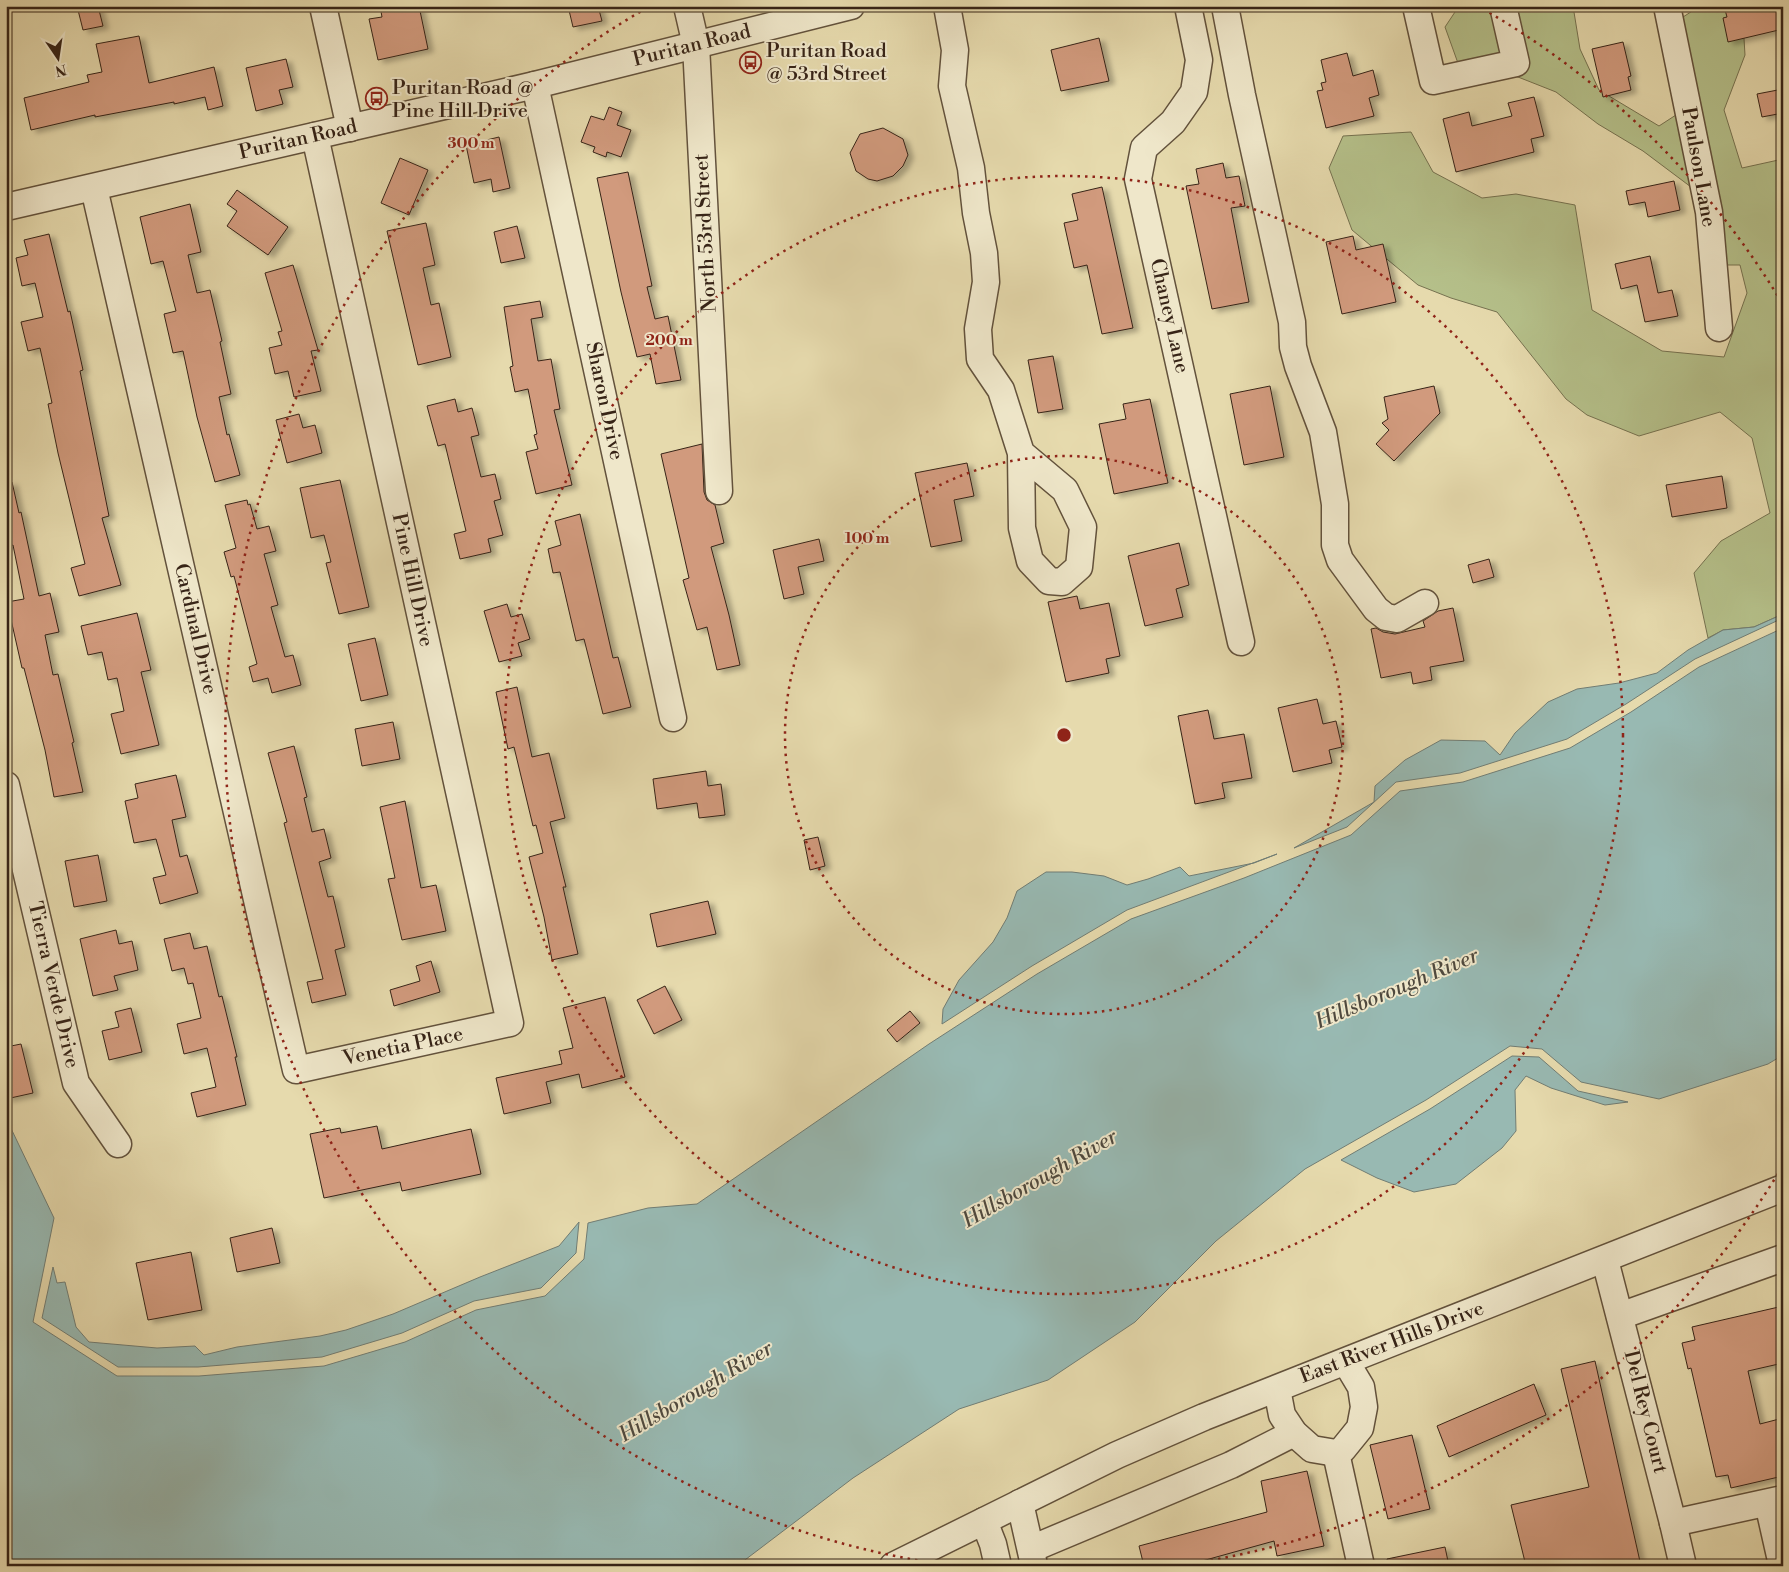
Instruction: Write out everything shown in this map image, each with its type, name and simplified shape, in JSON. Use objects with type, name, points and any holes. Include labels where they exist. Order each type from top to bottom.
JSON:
[{"type":"street","points":[[322,6],[350,128]]},
{"type":"street","name":"North 53rd Street","points":[[688,6],[696,45],[718,491]]},
{"type":"street","name":"Puritan Road","points":[[6,207],[535,85],[851,6]]},
{"type":"street","points":[[947,6],[955,50],[952,86],[971,168],[976,214],[984,253],[986,282],[978,330],[980,359],[1001,390],[1021,453]]},
{"type":"street","name":"Chaney Lane","points":[[1188,6],[1199,60],[1194,92],[1173,122],[1144,148],[1138,179],[1241,642]]},
{"type":"street","points":[[1225,6],[1242,95],[1292,322],[1293,347],[1298,366],[1323,432],[1335,504],[1335,545],[1340,560],[1376,609],[1386,616],[1397,619],[1425,603]]},
{"type":"street","points":[[1416,6],[1433,81],[1516,62],[1503,6]]},
{"type":"street","name":"Paulson Lane","points":[[1667,6],[1709,212],[1719,328]]},
{"type":"street","name":"Sharon Drive","points":[[535,85],[673,718]]},
{"type":"street","name":"Pine Hill Drive","points":[[315,136],[510,1023]]},
{"type":"street","name":"Cardinal Drive","points":[[94,188],[296,1070]]},
{"type":"street","name":"Tierra Verde Drive","points":[[6,785],[76,1083],[118,1144]]},
{"type":"street","name":"Venetia Place","points":[[296,1070],[510,1023]]},
{"type":"street","name":"East River Hills Drive","points":[[893,1566],[1117,1455],[1204,1417],[1783,1188]]},
{"type":"street","points":[[1620,1316],[1783,1258]]},
{"type":"street","name":"Del Rey Court","points":[[1605,1260],[1683,1566]]},
{"type":"street","points":[[1277,1389],[1282,1415],[1294,1433],[1312,1449],[1336,1452],[1343,1449],[1360,1428],[1364,1406],[1361,1387],[1346,1362]]},
{"type":"street","points":[[1003,1511],[1033,1558],[1232,1465],[1294,1433]]},
{"type":"street","points":[[1336,1452],[1361,1566]]},
{"type":"street","points":[[1673,1523],[1775,1501],[1782,1565],[1778,1566]]},
{"type":"street","points":[[998,1566],[993,1544],[1003,1511]]},
{"type":"green space","points":[[1459,6],[1573,6],[1580,49],[1599,90],[1659,126],[1679,113],[1695,190],[1643,151],[1598,124],[1556,92],[1518,77],[1459,66],[1445,27]]},
{"type":"green space","points":[[1700,6],[1742,6],[1745,55],[1724,110],[1742,168],[1783,159],[1783,614],[1754,627],[1723,630],[1708,638],[1694,573],[1721,541],[1770,513],[1752,438],[1720,412],[1639,436],[1587,415],[1566,399],[1497,312],[1451,298],[1418,285],[1352,230],[1329,168],[1343,136],[1411,132],[1433,172],[1482,198],[1516,194],[1575,205],[1592,310],[1662,351],[1724,357],[1747,293],[1740,265],[1723,265],[1680,19]]},
{"type":"water","points":[[1783,614],[1783,618],[1695,659],[1626,704],[1567,739],[1460,773],[1396,782],[1347,827],[1294,848],[1374,802],[1375,786],[1405,760],[1441,740],[1485,741],[1500,755],[1515,733],[1548,702],[1577,689],[1619,683],[1657,673],[1688,650],[1723,630],[1754,627]]},
{"type":"water","name":"Hillsborough River","points":[[1783,628],[1783,1055],[1768,1064],[1659,1099],[1581,1082],[1542,1049],[1510,1046],[1426,1100],[1305,1169],[1216,1241],[1135,1322],[1048,1380],[959,1409],[853,1478],[737,1566],[6,1566],[6,1118],[54,1218],[33,1322],[117,1376],[199,1376],[324,1366],[405,1342],[476,1310],[545,1296],[584,1259],[588,1223],[648,1208],[697,1204],[929,1044],[1037,974],[1131,919],[1244,878],[1351,835],[1400,791],[1463,782],[1570,748],[1631,712],[1699,667]]},
{"type":"water","points":[[1252,863],[1127,910],[1032,966],[942,1024],[943,1009],[959,980],[993,942],[1007,918],[1017,891],[1046,872],[1072,872],[1104,876],[1127,885],[1180,867],[1189,876]]},
{"type":"water","points":[[1512,1056],[1539,1057],[1578,1091],[1628,1102],[1605,1105],[1551,1088],[1526,1076],[1515,1090],[1516,1131],[1502,1148],[1456,1184],[1414,1192],[1377,1178],[1341,1160],[1430,1109]]},
{"type":"water","points":[[579,1222],[576,1253],[541,1288],[474,1301],[402,1333],[322,1357],[198,1367],[118,1367],[42,1318],[53,1267],[57,1283],[65,1282],[76,1327],[89,1342],[157,1348],[195,1346],[204,1355],[237,1347],[320,1336],[346,1330],[393,1314],[559,1246]]},
{"type":"building","points":[[77,6],[98,6],[103,26],[83,30]]},
{"type":"building","points":[[380,6],[419,6],[428,49],[378,60],[369,19],[382,17]]},
{"type":"building","points":[[568,6],[598,6],[602,21],[573,27]]},
{"type":"building","points":[[1724,6],[1783,6],[1783,29],[1728,42],[1723,18],[1727,17]]},
{"type":"building","points":[[139,36],[149,83],[214,67],[223,106],[208,110],[205,97],[95,117],[95,115],[31,130],[24,98],[89,82],[87,75],[102,72],[96,44]]},
{"type":"building","points":[[1099,38],[1109,81],[1061,91],[1051,50]]},
{"type":"building","points":[[1623,42],[1631,76],[1628,77],[1631,90],[1603,97],[1592,49]]},
{"type":"building","points":[[1347,53],[1353,76],[1373,70],[1379,95],[1369,98],[1374,116],[1326,128],[1317,91],[1323,90],[1321,83],[1326,82],[1321,60]]},
{"type":"building","points":[[286,59],[293,87],[279,90],[283,104],[256,111],[246,68]]},
{"type":"building","points":[[1783,89],[1783,113],[1762,117],[1757,94]]},
{"type":"building","points":[[1534,97],[1544,136],[1531,139],[1534,152],[1456,172],[1443,119],[1469,112],[1472,126],[1512,116],[1508,103]]},
{"type":"building","points":[[609,107],[622,112],[617,125],[631,130],[621,157],[607,152],[606,157],[593,152],[595,147],[581,142],[591,116],[604,120]]},
{"type":"building","points":[[883,128],[903,139],[908,155],[903,166],[893,176],[877,181],[868,179],[856,171],[850,153],[860,134]]},
{"type":"building","points":[[499,137],[510,188],[493,192],[491,179],[474,183],[466,145]]},
{"type":"building","points":[[400,158],[428,170],[409,215],[381,203]]},
{"type":"building","points":[[1223,163],[1226,178],[1239,176],[1245,206],[1231,208],[1249,302],[1212,309],[1186,186],[1199,184],[1196,169]]},
{"type":"building","points":[[628,172],[652,286],[647,287],[655,319],[668,316],[681,380],[656,384],[650,354],[637,357],[597,178]]},
{"type":"building","points":[[1674,181],[1680,210],[1648,217],[1645,202],[1629,205],[1626,191]]},
{"type":"building","points":[[1102,187],[1133,328],[1102,334],[1087,265],[1074,268],[1064,223],[1078,220],[1072,194]]},
{"type":"building","points":[[237,190],[288,227],[268,255],[227,226],[237,211],[227,204]]},
{"type":"building","points":[[190,204],[201,252],[188,255],[197,293],[210,290],[222,341],[220,342],[231,394],[219,397],[227,435],[229,434],[240,475],[215,482],[197,417],[183,351],[173,353],[164,314],[176,311],[163,261],[151,264],[140,217]]},
{"type":"building","points":[[426,223],[435,265],[423,268],[431,305],[439,303],[451,357],[418,365],[387,231]]},
{"type":"building","points":[[517,226],[525,258],[501,263],[494,232]]},
{"type":"building","points":[[49,234],[68,312],[70,311],[83,370],[80,371],[109,516],[102,518],[121,585],[79,596],[71,568],[85,564],[58,453],[48,404],[52,403],[40,348],[28,351],[21,322],[43,317],[35,283],[22,286],[16,258],[28,255],[24,240]]},
{"type":"building","points":[[1353,236],[1356,250],[1383,244],[1396,302],[1342,314],[1326,242]]},
{"type":"building","points":[[1650,256],[1658,293],[1672,290],[1678,316],[1645,322],[1637,285],[1621,289],[1615,264]]},
{"type":"building","points":[[293,265],[318,350],[311,351],[321,391],[294,397],[288,371],[275,374],[269,348],[282,345],[278,332],[282,331],[265,273]]},
{"type":"building","points":[[540,301],[543,317],[531,319],[538,361],[551,359],[560,409],[554,410],[572,485],[536,494],[526,452],[538,449],[534,435],[537,434],[528,389],[515,392],[510,367],[513,366],[504,307]]},
{"type":"building","points":[[1053,356],[1063,409],[1038,413],[1028,360]]},
{"type":"building","points":[[1270,386],[1284,457],[1244,465],[1230,394]]},
{"type":"building","points":[[1434,386],[1440,413],[1394,461],[1376,444],[1389,430],[1382,423],[1388,419],[1384,397]]},
{"type":"building","points":[[455,399],[458,412],[472,408],[479,435],[471,437],[481,477],[495,474],[501,499],[494,501],[503,535],[488,539],[491,552],[460,559],[454,534],[466,531],[445,444],[438,446],[427,406]]},
{"type":"building","points":[[1150,399],[1168,483],[1114,494],[1099,424],[1126,419],[1123,404]]},
{"type":"building","points":[[299,414],[303,428],[315,425],[322,453],[287,463],[276,420]]},
{"type":"building","points":[[702,444],[704,492],[707,500],[715,505],[724,543],[711,547],[740,665],[717,670],[707,627],[697,630],[683,580],[689,578],[661,454]]},
{"type":"building","points":[[967,463],[974,496],[954,500],[962,541],[931,547],[915,473]]},
{"type":"building","points":[[1722,476],[1727,508],[1672,517],[1666,485]]},
{"type":"building","points":[[340,480],[369,607],[339,614],[326,563],[331,562],[324,535],[311,538],[300,488]]},
{"type":"building","points":[[12,482],[19,513],[21,512],[39,596],[50,593],[59,632],[45,635],[53,675],[58,674],[74,742],[72,743],[83,792],[54,797],[45,750],[24,668],[22,668],[7,602],[24,599],[13,545],[6,547],[6,483]]},
{"type":"building","points":[[247,500],[248,505],[250,504],[257,529],[269,526],[276,551],[264,554],[278,605],[271,607],[285,657],[293,655],[301,685],[272,693],[268,678],[253,682],[249,667],[257,664],[234,576],[231,577],[224,552],[236,548],[225,505]]},
{"type":"building","points":[[580,514],[613,658],[618,657],[631,707],[603,714],[584,639],[576,641],[560,572],[553,573],[548,549],[561,545],[555,521]]},
{"type":"building","points":[[819,539],[824,561],[798,567],[804,594],[784,599],[773,550]]},
{"type":"building","points":[[1179,543],[1189,585],[1176,589],[1183,617],[1145,626],[1128,556]]},
{"type":"building","points":[[1489,559],[1494,577],[1473,583],[1468,565]]},
{"type":"building","points":[[1077,596],[1080,609],[1109,603],[1120,656],[1106,659],[1109,673],[1066,682],[1048,602]]},
{"type":"building","points":[[507,604],[511,617],[522,614],[530,639],[518,643],[522,656],[499,662],[484,611]]},
{"type":"building","points":[[1453,608],[1464,661],[1430,667],[1432,680],[1413,684],[1411,672],[1381,678],[1371,629],[1376,628],[1383,632],[1395,634],[1425,627],[1423,621],[1438,611]]},
{"type":"building","points":[[137,613],[151,670],[141,672],[159,745],[121,754],[111,714],[124,711],[117,678],[108,680],[102,652],[88,655],[81,626]]},
{"type":"building","points":[[375,638],[388,695],[361,701],[348,644]]},
{"type":"building","points":[[517,687],[532,757],[549,753],[565,818],[550,822],[566,887],[563,887],[578,954],[552,960],[544,917],[529,857],[543,853],[536,825],[533,826],[514,747],[508,749],[496,692]]},
{"type":"building","points":[[1317,699],[1323,724],[1336,721],[1342,747],[1329,750],[1332,763],[1293,772],[1278,708]]},
{"type":"building","points":[[1208,710],[1214,739],[1244,734],[1252,778],[1222,783],[1225,798],[1195,804],[1178,716]]},
{"type":"building","points":[[393,722],[400,759],[362,766],[355,729]]},
{"type":"building","points":[[294,746],[307,797],[304,798],[312,832],[324,829],[331,858],[319,862],[328,897],[333,896],[345,947],[335,950],[346,995],[312,1003],[307,982],[323,979],[284,823],[287,822],[268,753]]},
{"type":"building","points":[[706,771],[708,786],[721,784],[725,815],[699,818],[697,803],[657,809],[653,779]]},
{"type":"building","points":[[176,775],[186,817],[172,820],[180,857],[187,855],[198,893],[160,904],[153,878],[166,875],[156,839],[134,843],[125,801],[138,798],[135,784]]},
{"type":"building","points":[[405,801],[421,888],[436,885],[446,931],[402,940],[388,879],[395,878],[380,807]]},
{"type":"building","points":[[818,837],[825,866],[810,870],[804,840]]},
{"type":"building","points":[[98,855],[107,901],[74,907],[65,861]]},
{"type":"building","points":[[708,901],[716,934],[657,947],[650,914]]},
{"type":"building","points":[[116,930],[119,944],[132,941],[138,970],[114,976],[118,990],[93,996],[80,939]]},
{"type":"building","points":[[190,933],[194,949],[207,946],[219,997],[222,996],[237,1057],[235,1057],[246,1105],[197,1117],[191,1093],[216,1087],[207,1048],[184,1054],[177,1024],[201,1018],[193,983],[188,984],[184,968],[172,971],[164,939]]},
{"type":"building","points":[[431,961],[440,992],[394,1006],[390,990],[420,981],[416,966]]},
{"type":"building","points":[[665,986],[682,1020],[654,1034],[637,1000]]},
{"type":"building","points":[[605,997],[625,1077],[582,1088],[579,1074],[546,1082],[551,1103],[504,1114],[496,1078],[562,1064],[559,1051],[573,1048],[563,1008]]},
{"type":"building","points":[[131,1008],[142,1052],[109,1060],[102,1031],[119,1027],[115,1012]]},
{"type":"building","points":[[910,1011],[920,1023],[897,1042],[887,1030]]},
{"type":"building","points":[[21,1044],[33,1093],[6,1099],[6,1047]]},
{"type":"building","points":[[377,1126],[382,1149],[471,1129],[481,1174],[402,1191],[400,1182],[324,1198],[310,1134],[340,1128],[341,1133]]},
{"type":"building","points":[[272,1228],[280,1263],[237,1272],[230,1238]]},
{"type":"building","points":[[191,1252],[202,1310],[148,1320],[136,1263]]},
{"type":"building","points":[[1783,1306],[1783,1363],[1748,1371],[1760,1424],[1783,1418],[1783,1476],[1731,1488],[1728,1475],[1716,1477],[1691,1368],[1688,1369],[1682,1343],[1695,1340],[1692,1327]]},
{"type":"building","points":[[1595,1361],[1641,1566],[1526,1566],[1511,1505],[1589,1487],[1561,1369]]},
{"type":"building","points":[[1534,1384],[1546,1415],[1449,1457],[1437,1426]]},
{"type":"building","points":[[1412,1435],[1430,1509],[1388,1519],[1370,1445]]},
{"type":"building","points":[[1307,1471],[1324,1546],[1277,1556],[1274,1541],[1184,1566],[1144,1566],[1139,1546],[1267,1512],[1261,1481]]},
{"type":"building","points":[[1445,1547],[1449,1566],[1388,1566],[1387,1559]]},
{"type":"place","name":"Puritan Road @ 53rd Street","points":[[750,62]]},
{"type":"place","name":"Puritan Road @ Pine Hill Drive","points":[[376,99]]}]
